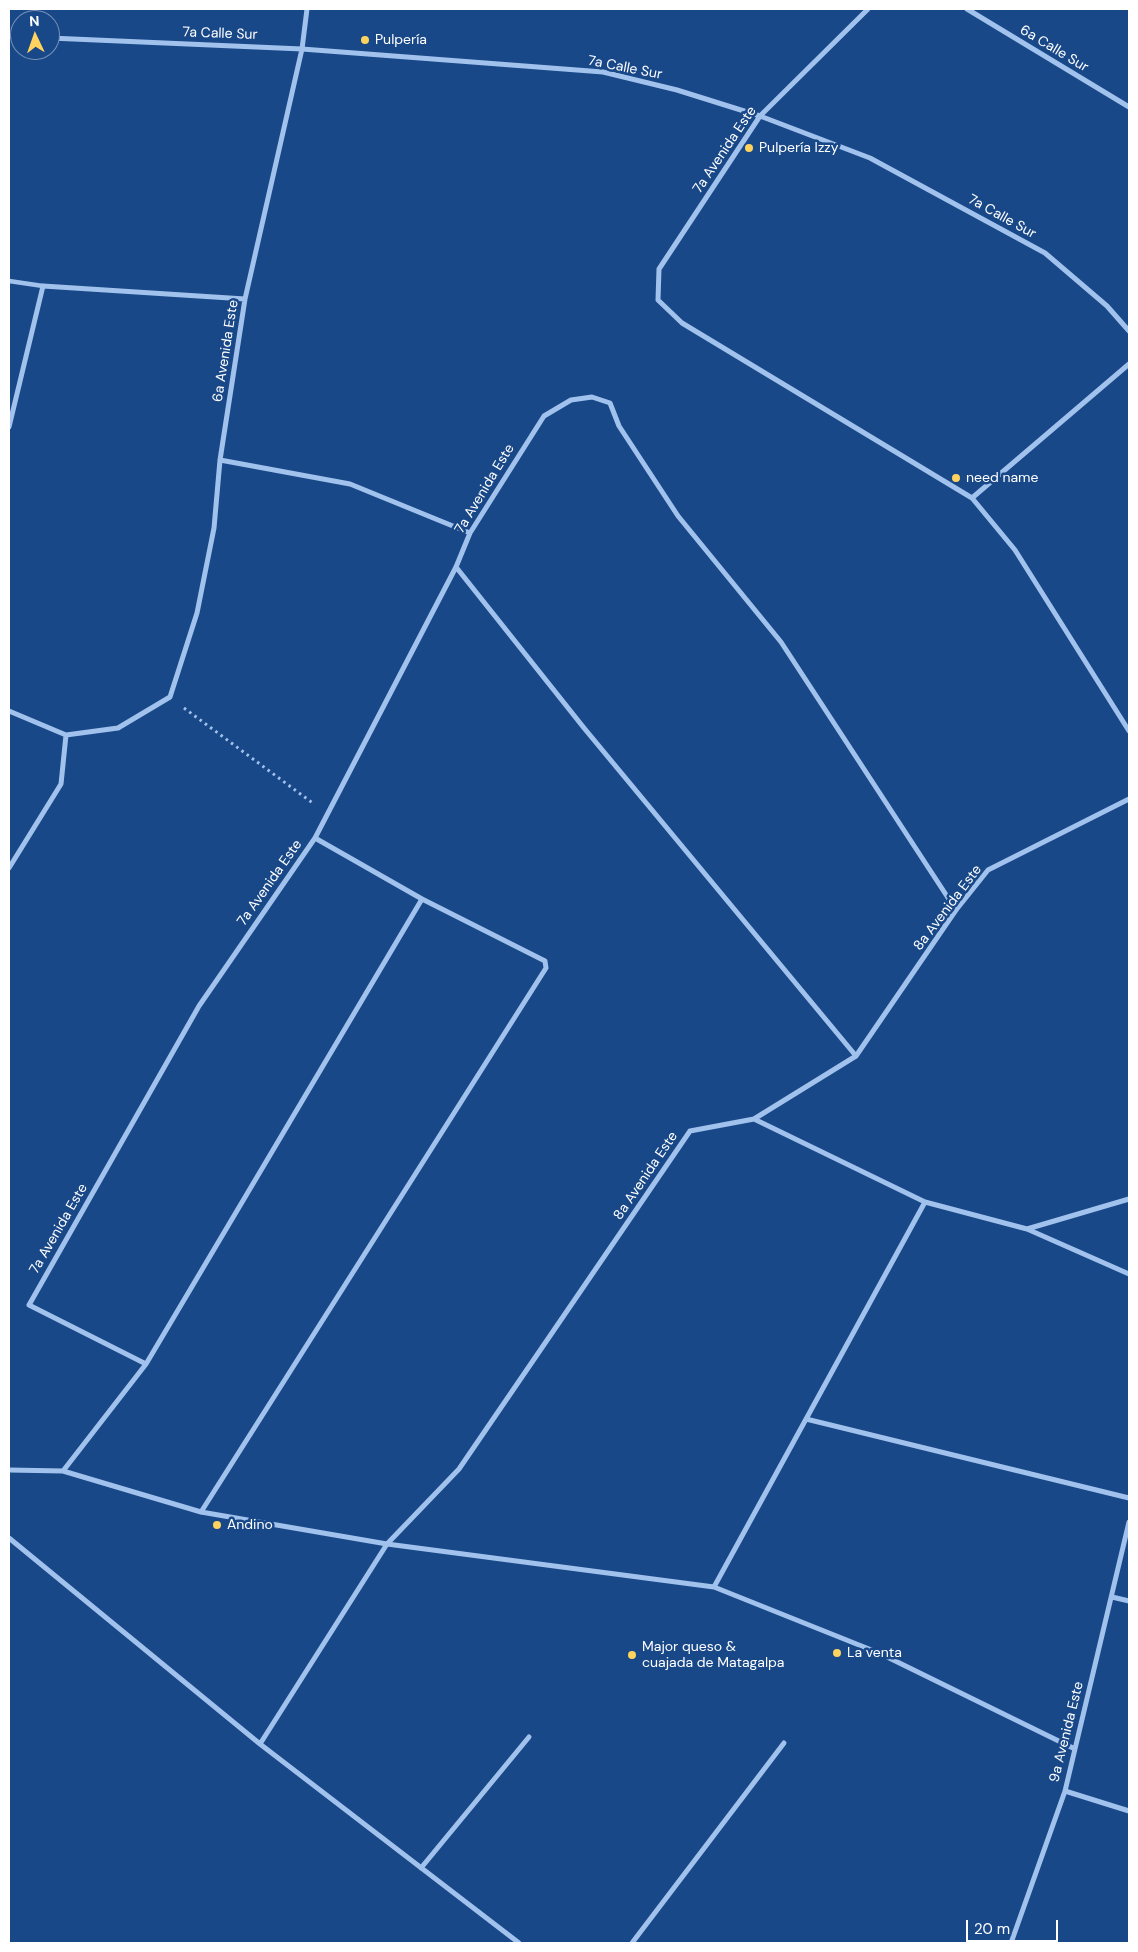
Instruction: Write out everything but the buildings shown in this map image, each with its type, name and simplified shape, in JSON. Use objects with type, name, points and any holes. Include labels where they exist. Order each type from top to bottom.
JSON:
[{"type":"street","name":"6a Avenida Este","points":[[170,697],[197,613],[214,528],[220,460],[245,299],[302,49],[306,9]]},
{"type":"street","name":"7a Avenida Este","points":[[868,9],[760,116],[659,269],[658,300],[682,323],[972,498],[1014,550],[1129,731]]},
{"type":"street","name":"6a Calle Sur","points":[[967,9],[1129,108]]},
{"type":"street","name":"7a Calle Sur","points":[[60,38],[302,49],[603,72],[677,90],[760,116],[870,158],[1045,253],[1106,306],[1129,331]]},
{"type":"street","points":[[9,281],[43,286],[245,299]]},
{"type":"street","points":[[9,427],[43,286]]},
{"type":"street","points":[[972,498],[1129,364]]},
{"type":"street","name":"7a Avenida Este","points":[[146,1364],[29,1305],[199,1006],[315,838],[456,567],[470,534],[544,416],[571,400],[592,397],[610,403],[619,426],[678,516],[781,642],[956,910]]},
{"type":"street","points":[[220,460],[350,484],[470,534]]},
{"type":"street","points":[[456,567],[591,736],[856,1056]]},
{"type":"street","points":[[9,711],[66,735],[118,728],[170,697]]},
{"type":"street","points":[[9,868],[61,784],[66,735]]},
{"type":"street","name":"8a Avenida Este","points":[[260,1744],[387,1544],[459,1469],[690,1131],[754,1119],[856,1056],[956,910],[988,870],[1129,799]]},
{"type":"street","points":[[201,1512],[546,968],[544,961],[422,899],[315,838]]},
{"type":"street","points":[[63,1471],[146,1364],[422,899]]},
{"type":"street","points":[[754,1119],[925,1202],[1027,1229],[1129,1274]]},
{"type":"street","points":[[1027,1229],[1129,1199]]},
{"type":"street","points":[[714,1587],[925,1202]]},
{"type":"street","points":[[806,1419],[1129,1498]]},
{"type":"street","points":[[9,1470],[63,1471],[201,1512],[387,1544],[714,1587],[879,1653],[1075,1749]]},
{"type":"street","name":"9a Avenida Este","points":[[1011,1943],[1065,1791],[1129,1522]]},
{"type":"street","points":[[9,1538],[260,1744],[519,1943]]},
{"type":"street","points":[[1112,1597],[1129,1601]]},
{"type":"street","points":[[421,1868],[529,1738]]},
{"type":"street","points":[[632,1943],[784,1744]]},
{"type":"street","points":[[1065,1791],[1129,1811]]},
{"type":"path","points":[[170,697],[327,814]]},
{"type":"place","name":"Pulpería","points":[[365,40]]},
{"type":"place","name":"Pulpería Izzy","points":[[749,148]]},
{"type":"place","name":"need name","points":[[956,478]]},
{"type":"place","name":"Andino","points":[[217,1525]]},
{"type":"place","name":"La venta","points":[[837,1653]]},
{"type":"place","name":"Major queso & cuajada de Matagalpa","points":[[632,1655]]}]
